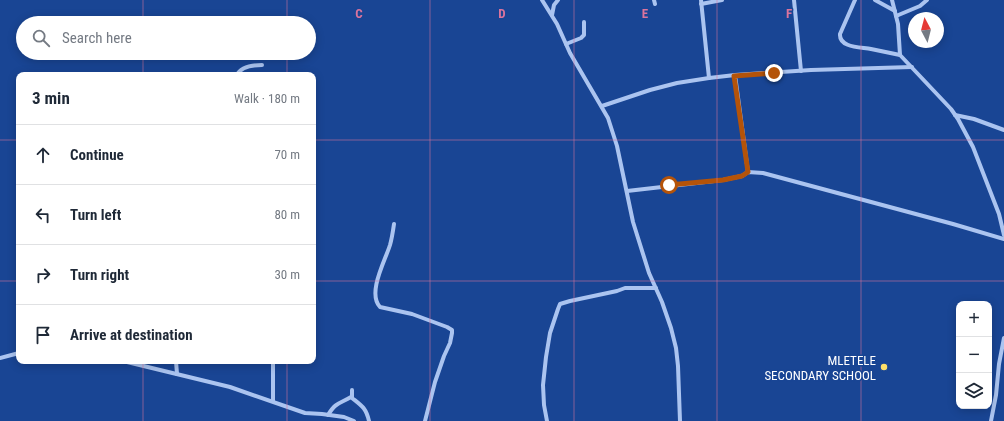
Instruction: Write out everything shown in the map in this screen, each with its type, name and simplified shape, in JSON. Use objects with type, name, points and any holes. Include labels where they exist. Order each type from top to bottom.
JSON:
[{"type":"street","points":[[542,0],[557,24],[570,53],[608,118],[617,146],[633,222],[649,273],[671,328],[676,348],[680,421]]},
{"type":"street","points":[[552,16],[554,6],[558,0]]},
{"type":"street","points":[[709,78],[701,2],[722,0]]},
{"type":"street","points":[[794,0],[801,71]]},
{"type":"street","points":[[855,0],[839,38],[844,43],[854,47],[900,55],[951,109],[973,146],[999,214],[1004,234]]},
{"type":"street","points":[[875,0],[895,10]]},
{"type":"street","points":[[892,0],[898,24],[900,55]]},
{"type":"street","points":[[896,16],[920,6],[927,0]]},
{"type":"street","points":[[566,44],[584,36],[584,22]]},
{"type":"street","points":[[239,72],[244,68],[262,65]]},
{"type":"street","points":[[602,106],[676,83],[709,78],[801,71],[912,67]]},
{"type":"street","points":[[734,76],[748,172]]},
{"type":"street","points":[[955,115],[974,119],[1004,130]]},
{"type":"street","points":[[627,191],[723,180],[742,176],[748,172],[763,173],[1004,239]]},
{"type":"street","points":[[394,224],[391,244],[378,278],[375,292],[377,303],[380,307],[412,314],[447,326],[452,330],[450,343],[435,382],[425,421]]},
{"type":"street","points":[[547,421],[544,405],[543,385],[546,357],[550,333],[560,304],[625,288],[656,288]]},
{"type":"street","points":[[990,421],[996,395],[999,364],[1004,338]]},
{"type":"street","points":[[0,358],[16,354]]},
{"type":"street","points":[[138,364],[230,387],[305,413],[344,417],[354,421]]},
{"type":"street","points":[[176,364],[178,374]]},
{"type":"street","points":[[272,401],[273,364]]},
{"type":"street","points":[[351,397],[352,390]]},
{"type":"street","points":[[328,415],[336,404],[351,397]]},
{"type":"street","points":[[351,397],[364,407],[370,421]]},
{"type":"place","name":"MLETELE SECONDARY SCHOOL","points":[[884,367]]},
{"type":"route","points":[[669,185],[723,180],[742,176],[748,172],[734,76],[774,73]]}]
